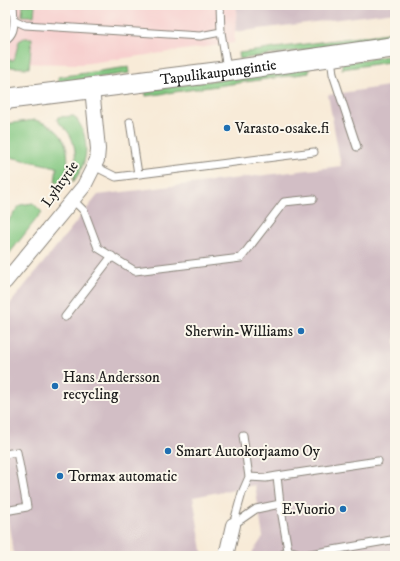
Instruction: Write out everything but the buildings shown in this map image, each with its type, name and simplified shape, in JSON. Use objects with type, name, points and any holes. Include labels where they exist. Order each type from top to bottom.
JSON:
[{"type":"main road","name":"Tapulikaupungintie","points":[[5,99],[228,71],[395,47]]},
{"type":"main road","name":"Tapulikaupungintie","points":[[5,91],[40,94]]},
{"type":"street","name":"Lyhtytie","points":[[5,282],[84,186],[97,160],[98,149],[92,88]]},
{"type":"street","points":[[226,556],[232,525]]},
{"type":"lane","points":[[5,40],[8,39],[13,30],[13,5]]},
{"type":"lane","points":[[220,5],[221,32],[228,71]]},
{"type":"lane","points":[[14,20],[25,24],[200,36],[221,32]]},
{"type":"lane","points":[[331,56],[333,74],[357,147]]},
{"type":"lane","points":[[130,122],[138,174]]},
{"type":"lane","points":[[94,166],[116,177],[314,152]]},
{"type":"lane","points":[[73,200],[84,211],[98,248],[135,271],[241,258],[284,202],[313,199]]},
{"type":"lane","points":[[64,317],[112,256]]},
{"type":"lane","points":[[232,525],[242,493],[249,477],[244,435]]},
{"type":"lane","points":[[5,454],[17,452],[27,507],[5,511]]},
{"type":"lane","points":[[249,477],[266,478],[378,461]]},
{"type":"lane","points":[[277,476],[288,550]]},
{"type":"lane","points":[[232,525],[256,509],[280,504]]},
{"type":"lane","points":[[288,550],[304,555],[392,540]]},
{"type":"lane","points":[[281,556],[288,550]]},
{"type":"shaded area","points":[[5,5],[237,5],[234,43],[82,64],[5,63]]},
{"type":"shaded area","points":[[237,5],[395,5],[395,12],[235,32]]},
{"type":"shaded area","points":[[395,85],[395,556],[250,556],[263,537],[255,485],[193,497],[203,556],[14,556],[5,504],[5,310],[98,195],[341,166],[328,95]]},
{"type":"green space","points":[[23,5],[35,5],[34,16],[22,16]]},
{"type":"green space","points":[[395,32],[395,37],[240,59],[239,53]]},
{"type":"green space","points":[[24,38],[32,38],[29,68],[5,67],[5,60],[14,60],[19,41]]},
{"type":"green space","points":[[395,55],[395,61],[342,69],[342,63]]},
{"type":"green space","points":[[128,67],[129,73],[59,83],[58,77]]},
{"type":"green space","points":[[309,67],[309,73],[146,96],[145,90]]},
{"type":"green space","points":[[74,116],[84,134],[86,148],[84,162],[73,182],[75,150],[68,132],[57,120],[58,117]]},
{"type":"green space","points":[[35,120],[44,123],[59,133],[66,146],[68,161],[63,184],[55,182],[57,167],[5,156],[5,124]]},
{"type":"green space","points":[[33,203],[42,212],[5,259],[5,225],[20,205]]},
{"type":"place","name":"Varasto-osake.fi","points":[[227,128]]},
{"type":"place","name":"Sherwin-Williams","points":[[301,331]]},
{"type":"place","name":"Hans Andersson recycling","points":[[55,386]]},
{"type":"place","name":"Smart Autokorjaamo Oy","points":[[168,451]]},
{"type":"place","name":"Tormax automatic","points":[[60,476]]},
{"type":"place","name":"E.Vuorio","points":[[343,509]]}]
